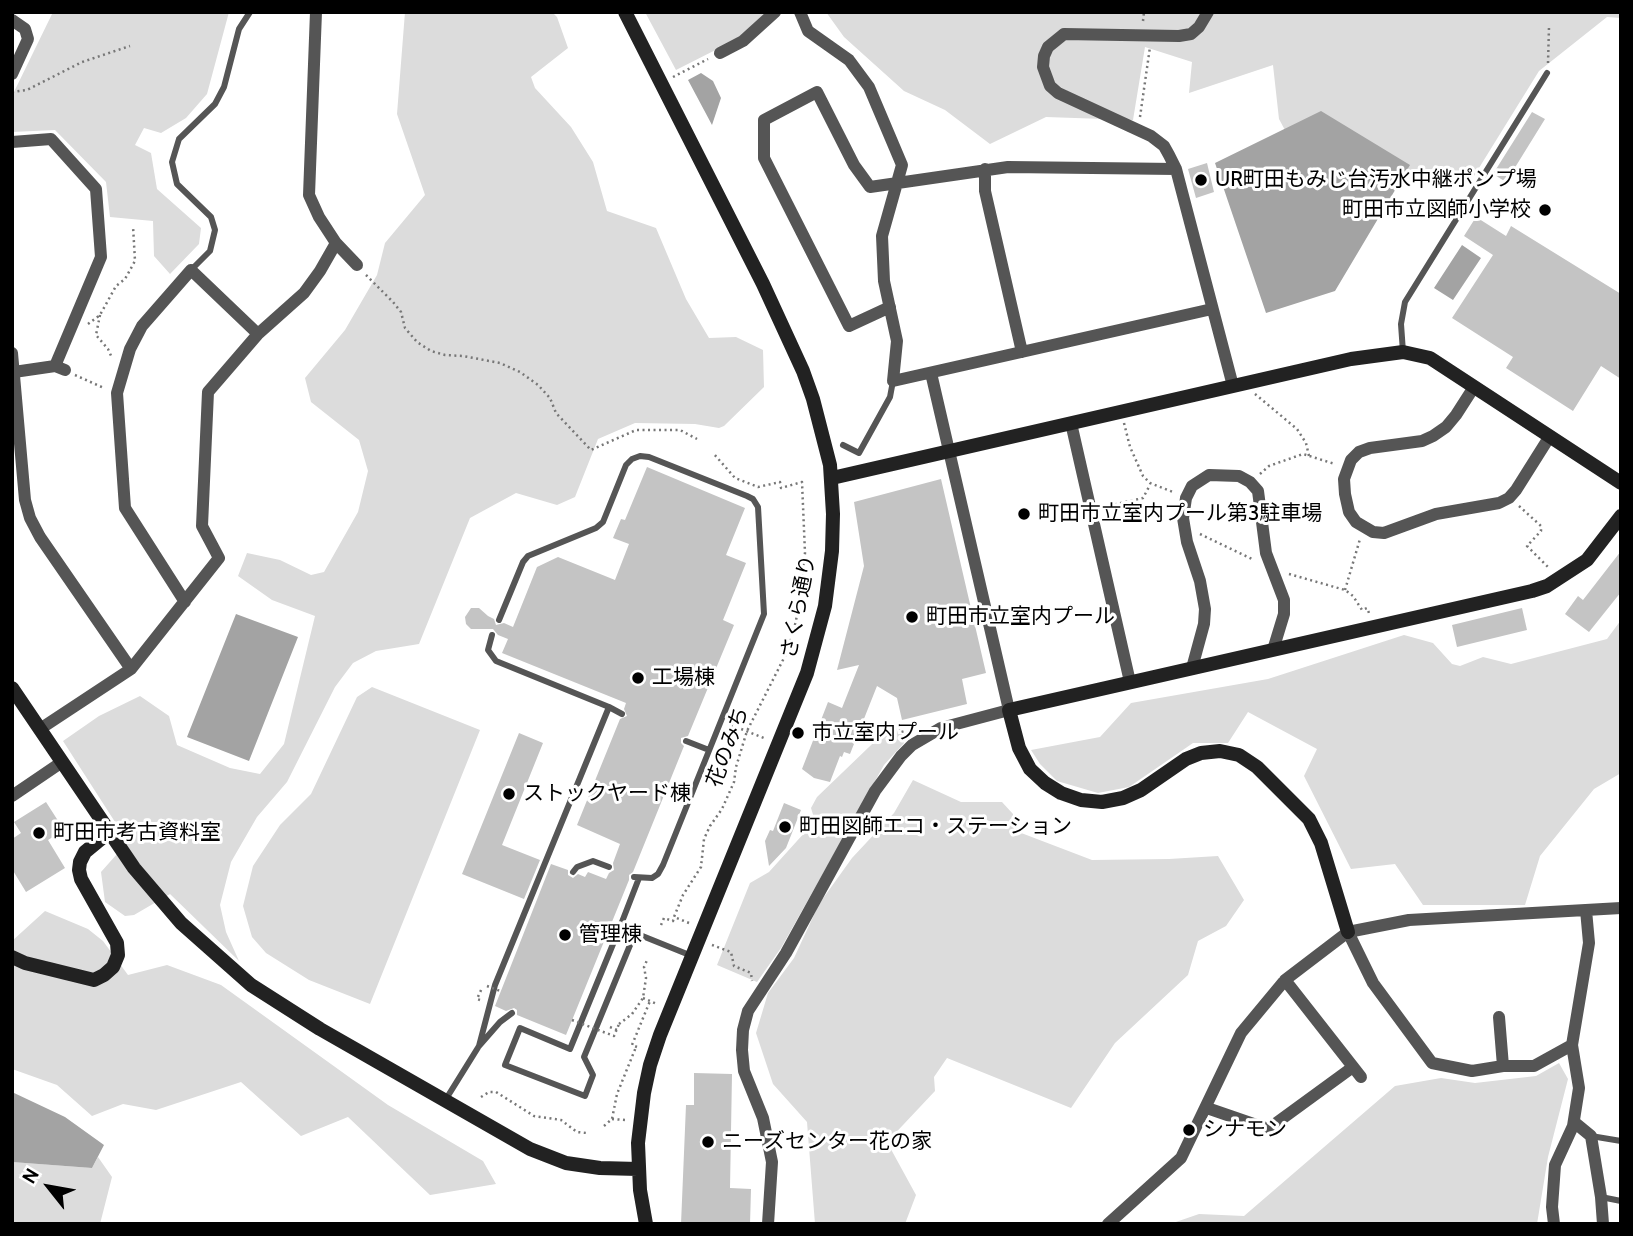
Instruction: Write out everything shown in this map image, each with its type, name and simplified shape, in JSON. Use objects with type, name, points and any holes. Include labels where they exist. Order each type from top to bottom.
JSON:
[{"type":"street","points":[[316,12],[309,195],[336,243],[357,265]]},
{"type":"street","name":"さくら通り","points":[[625,12],[763,284],[803,371],[824,435],[832,478],[832,551],[825,606],[816,644],[650,1065],[640,1122],[638,1169],[646,1224]]},
{"type":"street","points":[[720,53],[743,41],[775,12]]},
{"type":"street","points":[[800,12],[808,31],[849,60],[869,87],[902,165],[882,236],[884,281],[897,341],[893,382],[1212,309]]},
{"type":"street","points":[[1208,12],[1191,34],[1179,37],[1064,34],[1054,40],[1044,57],[1045,76],[1050,86],[1058,93],[1151,136],[1164,146],[1176,169],[1212,309],[1237,385]]},
{"type":"street","points":[[12,20],[25,29],[28,39],[12,74]]},
{"type":"street","points":[[890,307],[849,326],[764,158],[764,120],[817,92],[853,165],[870,187],[1008,167],[1176,169]]},
{"type":"street","points":[[12,142],[51,139],[96,189],[101,257],[60,368],[14,372]]},
{"type":"street","points":[[985,169],[985,191],[1022,352]]},
{"type":"street","points":[[40,729],[131,670],[219,558],[202,526],[208,392],[258,334],[304,293],[336,243]]},
{"type":"street","points":[[185,602],[125,508],[113,391],[142,326],[191,270],[258,334]]},
{"type":"street","points":[[832,478],[1351,359],[1387,352],[1403,352],[1430,358],[1621,483]]},
{"type":"street","points":[[12,353],[15,422],[30,519],[131,670]]},
{"type":"street","points":[[931,373],[1018,748],[1030,769],[1061,793],[1081,800],[1102,802],[1123,798],[1141,790],[1186,759],[1201,753],[1220,751],[1239,755],[1257,767],[1309,819],[1321,843],[1348,932],[1373,983],[1432,1063],[1472,1071],[1503,1066],[1534,1066],[1572,1045]]},
{"type":"street","points":[[1474,387],[1447,426],[1433,436],[1422,442],[1388,444],[1359,452],[1346,469],[1345,494],[1349,512],[1356,522],[1384,533],[1436,514],[1485,506],[1509,498],[1550,436]]},
{"type":"street","points":[[1071,423],[1130,682]]},
{"type":"street","points":[[1192,668],[1204,624],[1205,609],[1200,581],[1186,542],[1183,518],[1186,498],[1192,486],[1209,475],[1239,476],[1250,482],[1258,491],[1266,553],[1284,600],[1284,614],[1273,650]]},
{"type":"street","points":[[768,1224],[771,1193],[770,1150],[763,1118],[744,1071],[742,1050],[748,1011],[786,953],[875,792],[912,745],[941,728],[1009,710],[1532,591],[1559,579],[1587,560],[1621,516]]},
{"type":"street","points":[[12,688],[134,868],[181,923],[251,985],[310,1023],[530,1149],[554,1158],[600,1168],[638,1169]]},
{"type":"street","points":[[12,796],[62,762]]},
{"type":"street","points":[[12,957],[25,963],[94,980],[113,967],[118,955],[117,943],[81,879],[79,870],[85,852],[108,833]]},
{"type":"street","points":[[1108,1224],[1181,1158],[1241,1032],[1285,979],[1348,932],[1409,920],[1621,908]]},
{"type":"street","points":[[1554,1224],[1552,1207],[1555,1165],[1574,1122],[1578,1088],[1572,1045],[1589,943],[1586,910]]},
{"type":"street","points":[[1207,1108],[1268,1129],[1357,1072],[1285,979]]},
{"type":"street","points":[[1499,1017],[1503,1066]]},
{"type":"street","points":[[1574,1122],[1591,1136],[1603,1224]]},
{"type":"lane","points":[[191,270],[210,251],[215,230],[211,217],[177,184],[172,162],[179,139],[215,104],[224,88],[239,29],[250,12]]},
{"type":"lane","points":[[1403,352],[1401,324],[1405,302],[1547,73]]},
{"type":"lane","points":[[843,446],[859,453],[890,397],[893,382]]},
{"type":"lane","points":[[499,620],[523,562],[528,556],[596,528],[603,522],[626,466],[632,458],[649,457],[753,499],[758,507],[765,608],[663,865],[652,878],[637,878],[570,1049],[520,1028],[505,1065],[585,1096],[593,1075],[584,1058],[635,933]]},
{"type":"lane","points":[[492,635],[488,650],[496,661],[622,714]]},
{"type":"lane","points":[[479,1046],[495,985],[609,707]]},
{"type":"lane","points":[[686,741],[709,750]]},
{"type":"lane","points":[[573,872],[593,861],[609,867]]},
{"type":"lane","points":[[620,927],[692,956]]},
{"type":"lane","points":[[446,1100],[479,1046],[500,1022],[512,1013]]},
{"type":"lane","points":[[1591,1136],[1621,1141]]},
{"type":"lane","points":[[1601,1197],[1621,1200]]},
{"type":"path","points":[[1547,73],[1549,27]]},
{"type":"path","points":[[1140,114],[1151,45]]},
{"type":"path","points":[[12,92],[27,90],[82,62],[130,46]]},
{"type":"path","points":[[661,83],[720,53]]},
{"type":"path","points":[[113,360],[96,335],[100,315],[116,286],[125,279],[135,261],[133,226]]},
{"type":"path","points":[[357,265],[401,312],[405,328],[417,342],[431,351],[500,363],[520,372],[550,398],[556,413],[591,450],[636,430],[680,430],[698,439]]},
{"type":"path","points":[[87,325],[100,315]]},
{"type":"path","points":[[60,368],[113,391]]},
{"type":"path","points":[[1237,385],[1297,429],[1306,443],[1309,456]]},
{"type":"path","points":[[1120,412],[1138,467],[1150,484],[1186,498]]},
{"type":"path","name":"花のみち","points":[[674,918],[683,894],[701,867],[704,839],[730,791],[747,731],[788,650],[796,621],[805,553],[802,482],[781,488],[780,482],[758,487],[736,478],[714,454]]},
{"type":"path","points":[[1250,482],[1269,466],[1303,454],[1346,469]]},
{"type":"path","points":[[1091,510],[1143,498],[1150,484]]},
{"type":"path","points":[[1509,498],[1538,521],[1541,531],[1527,546],[1559,579]]},
{"type":"path","points":[[1345,590],[1363,527]]},
{"type":"path","points":[[740,728],[764,738]]},
{"type":"path","points":[[661,925],[664,918],[689,923]]},
{"type":"path","points":[[712,945],[731,952],[734,966],[751,973],[754,987]]},
{"type":"path","points":[[572,1020],[614,1036],[619,1024],[632,1014],[643,998],[646,978],[644,967],[648,958]]},
{"type":"path","points":[[487,986],[500,991]]},
{"type":"path","points":[[643,998],[657,1004]]},
{"type":"path","points":[[604,1126],[612,1119],[617,1094],[638,1047],[632,1045],[650,1001]]},
{"type":"path","points":[[610,1027],[617,1030]]},
{"type":"path","points":[[481,1097],[489,1092],[496,1092],[534,1116],[561,1120],[577,1132],[587,1133]]},
{"type":"path","points":[[612,1119],[625,1120]]},
{"type":"shaded area","points":[[53,12],[229,12],[207,94],[186,118],[161,133],[144,128],[135,145],[151,153],[157,189],[201,228],[199,244],[170,274],[154,256],[153,221],[110,217],[106,182],[55,130],[12,132],[12,96]]},
{"type":"shaded area","points":[[405,12],[552,12],[557,17],[568,48],[531,77],[535,88],[571,127],[593,162],[607,211],[656,228],[686,299],[709,338],[736,337],[763,350],[764,387],[719,428],[695,424],[635,423],[598,439],[575,497],[557,505],[516,493],[470,518],[419,644],[376,651],[353,663],[335,687],[287,782],[257,817],[231,862],[220,905],[226,932],[239,961],[170,894],[134,915],[125,916],[105,902],[101,872],[125,845],[124,836],[63,741],[99,716],[140,696],[169,716],[177,745],[230,768],[260,774],[284,744],[315,616],[272,600],[238,576],[247,553],[280,560],[311,575],[324,572],[358,512],[368,471],[359,440],[311,402],[305,378],[345,330],[377,275],[385,243],[425,195],[397,114]]},
{"type":"shaded area","points":[[645,12],[771,12],[749,33],[676,70]]},
{"type":"shaded area","points":[[826,12],[1621,12],[1621,18],[1607,17],[1539,71],[1474,176],[1394,170],[1300,158],[1279,119],[1273,65],[1189,93],[1192,62],[1145,47],[1133,120],[1046,117],[990,144],[945,110],[904,91],[844,37]]},
{"type":"shaded area","points":[[701,73],[713,81],[721,98],[712,125],[688,80]]},
{"type":"shaded area","points":[[1321,111],[1410,165],[1335,291],[1266,313],[1215,163]]},
{"type":"shaded area","points":[[1462,245],[1481,258],[1453,300],[1434,288]]},
{"type":"shaded area","points":[[236,614],[298,637],[249,761],[187,737]]},
{"type":"shaded area","points":[[1621,620],[1621,773],[1594,789],[1540,856],[1525,905],[1423,905],[1395,864],[1351,869],[1304,776],[1317,749],[1248,712],[1228,743],[1193,743],[1129,787],[1098,793],[1057,781],[1040,764],[1031,750],[1100,737],[1131,703],[1268,679],[1404,635],[1433,643],[1452,664],[1460,666],[1483,657],[1511,664],[1607,639]]},
{"type":"shaded area","points":[[372,687],[480,730],[370,1004],[309,980],[266,953],[252,937],[243,906],[253,866],[280,825],[311,794],[357,697]]},
{"type":"shaded area","points":[[895,722],[904,743],[884,765],[781,948],[757,982],[717,965],[750,883],[769,872],[815,821],[811,808],[817,797]]},
{"type":"shaded area","points":[[913,780],[961,802],[1002,802],[1013,814],[1016,831],[1092,860],[1218,856],[1244,900],[1226,926],[1198,941],[1188,975],[1115,1043],[1071,1108],[947,1058],[934,1077],[935,1091],[887,1142],[916,1195],[905,1224],[815,1224],[807,1122],[773,1084],[756,1033],[768,993],[794,958],[819,904],[852,858],[894,813]]},
{"type":"shaded area","points":[[45,911],[88,929],[103,941],[128,975],[167,965],[221,985],[388,1105],[483,1161],[496,1184],[430,1195],[348,1117],[301,1136],[241,1082],[156,1110],[123,1104],[92,1116],[57,1085],[12,1069],[12,941]]},
{"type":"shaded area","points":[[1559,1063],[1568,1079],[1548,1157],[1537,1224],[1170,1224],[1199,1214],[1244,1216],[1395,1086],[1441,1078],[1475,1083],[1536,1076]]},
{"type":"shaded area","points":[[12,1092],[65,1117],[104,1145],[92,1168],[12,1162]]},
{"type":"shaded area","points":[[98,1157],[112,1177],[100,1224],[12,1224],[12,1162],[92,1168]]},
{"type":"building","points":[[1532,112],[1545,119],[1506,182],[1493,174]]},
{"type":"building","name":"UR町田もみじ台汚水中継ポンプ場","points":[[1207,163],[1214,192],[1196,198],[1188,169]]},
{"type":"building","points":[[1476,217],[1506,236],[1511,226],[1621,294],[1621,379],[1601,366],[1573,411],[1506,368],[1513,357],[1452,318],[1493,255],[1464,236]]},
{"type":"building","name":"工場棟","points":[[647,467],[745,508],[726,555],[746,563],[723,620],[734,625],[688,736],[681,738],[684,746],[633,872],[629,875],[566,1035],[517,1015],[514,1008],[506,1011],[495,1006],[551,864],[568,870],[568,875],[573,878],[578,874],[585,877],[588,872],[606,879],[614,870],[613,863],[620,844],[577,825],[620,719],[627,716],[624,709],[626,703],[502,653],[508,639],[498,635],[493,629],[471,629],[466,624],[465,617],[471,608],[479,608],[494,619],[496,625],[504,623],[513,627],[537,567],[558,557],[615,580],[629,544],[613,538],[621,519],[625,520]]},
{"type":"building","name":"町田市立室内プール","points":[[941,479],[986,673],[962,679],[967,704],[902,720],[897,698],[877,686],[850,754],[844,752],[842,757],[840,756],[830,782],[814,778],[802,769],[828,702],[842,708],[859,665],[837,670],[864,566],[854,502]]},
{"type":"building","points":[[1621,551],[1621,592],[1589,632],[1565,614],[1578,596],[1583,600]]},
{"type":"building","points":[[1522,608],[1527,630],[1457,647],[1452,625]]},
{"type":"building","name":"ストックヤード棟","points":[[519,733],[543,743],[502,845],[540,860],[524,899],[462,874]]},
{"type":"building","points":[[46,802],[64,830],[48,840],[65,868],[26,892],[12,869],[12,839],[21,833],[14,822]]},
{"type":"building","points":[[784,803],[801,810],[786,848],[769,866],[765,841],[770,830],[773,831]]},
{"type":"building","name":"ニーズセンター花の家","points":[[694,1073],[732,1074],[730,1188],[751,1189],[750,1224],[681,1224],[686,1105],[694,1105]]},
{"type":"place","name":"UR町田もみじ台汚水中継ポンプ場","points":[[1201,180]]},
{"type":"place","name":"町田市立図師小学校","points":[[1545,210]]},
{"type":"place","name":"町田市立室内プール第3駐車場","points":[[1024,514]]},
{"type":"place","name":"町田市立室内プール","points":[[912,617]]},
{"type":"place","name":"工場棟","points":[[638,678]]},
{"type":"place","name":"市立室内プール","points":[[798,733]]},
{"type":"place","name":"ストックヤード棟","points":[[509,794]]},
{"type":"place","name":"町田図師エコ・ステーション","points":[[785,827]]},
{"type":"place","name":"町田市考古資料室","points":[[39,833]]},
{"type":"place","name":"管理棟","points":[[565,935]]},
{"type":"place","name":"シナモン","points":[[1189,1130]]},
{"type":"place","name":"ニーズセンター花の家","points":[[708,1142]]}]
